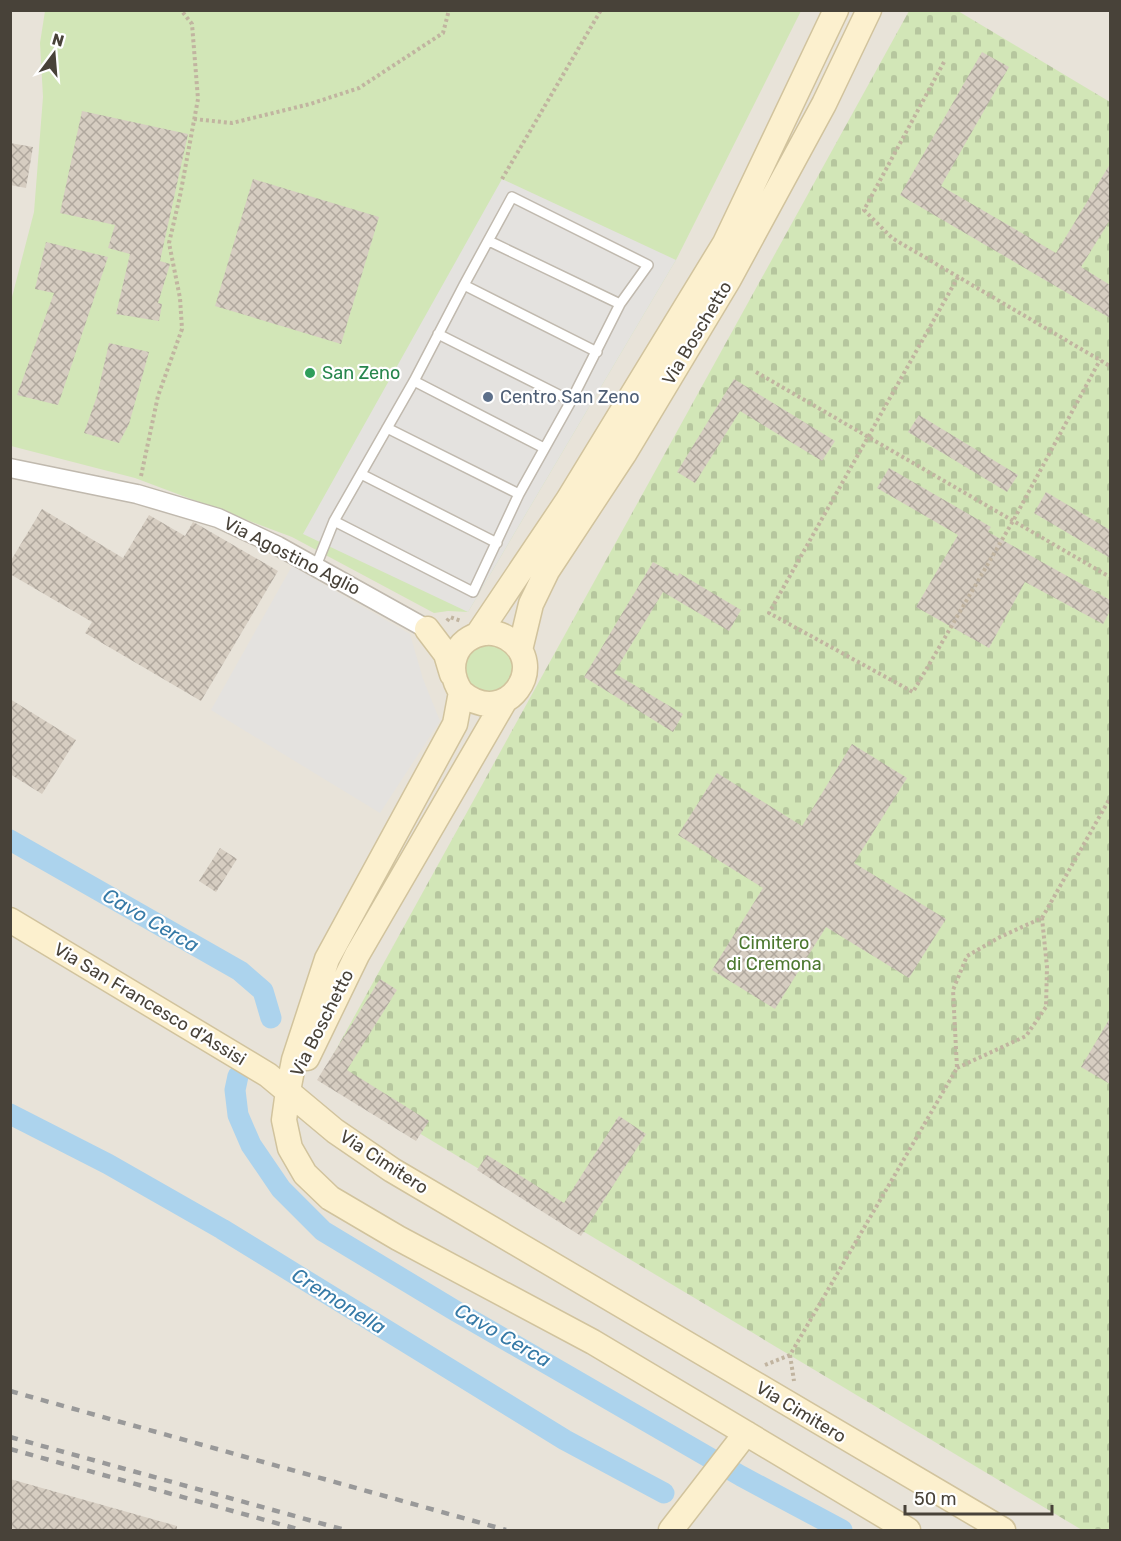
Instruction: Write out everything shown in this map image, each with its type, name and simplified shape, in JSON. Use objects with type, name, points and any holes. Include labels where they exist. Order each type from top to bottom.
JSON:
[{"type":"street","name":"Via Boschetto","points":[[288,1091],[294,1059],[327,959],[454,724],[457,683],[452,664],[455,654],[472,637],[568,500],[725,243],[836,10]]},
{"type":"street","name":"Via Boschetto","points":[[288,1091],[315,1044],[357,955],[504,702],[514,695],[523,679],[524,661],[520,650],[531,604],[547,571],[624,454],[729,279],[824,104],[868,10]]},
{"type":"street","name":"Via Agostino Aglio","points":[[10,468],[137,494],[218,518],[316,566],[427,629],[452,639],[472,637]]},
{"type":"street","name":"Via Agostino Aglio","points":[[427,629],[446,654],[457,683]]},
{"type":"street","points":[[472,637],[489,632],[501,635],[512,641],[520,650]]},
{"type":"street","points":[[457,683],[470,700],[492,705],[504,702]]},
{"type":"street","name":"Via San Francesco d'Assisi","points":[[10,920],[268,1075],[288,1091]]},
{"type":"street","points":[[288,1091],[284,1120],[290,1148],[305,1174],[330,1198],[398,1238],[593,1342],[908,1530]]},
{"type":"street","name":"Via Cimitero","points":[[288,1091],[335,1131],[392,1170],[1003,1530]]},
{"type":"street","points":[[671,1530],[746,1433]]},
{"type":"lane","points":[[316,566],[334,521],[414,381],[512,197],[648,265],[620,304],[571,401],[519,494],[472,592],[334,521]]},
{"type":"lane","points":[[489,241],[620,304]]},
{"type":"lane","points":[[464,285],[597,352]]},
{"type":"lane","points":[[438,334],[571,401]]},
{"type":"lane","points":[[414,381],[544,448]]},
{"type":"lane","points":[[387,428],[519,494]]},
{"type":"lane","points":[[361,474],[497,543]]},
{"type":"path","points":[[137,494],[158,396],[182,329],[180,298],[169,243],[198,99],[192,24],[182,10]]},
{"type":"path","points":[[194,119],[232,123],[310,104],[359,88],[443,33],[449,10]]},
{"type":"path","points":[[502,179],[601,10]]},
{"type":"path","points":[[944,62],[864,210],[892,238],[1110,366]]},
{"type":"path","points":[[958,276],[769,613],[913,692],[1013,521],[1100,360]]},
{"type":"path","points":[[756,372],[1110,577]]},
{"type":"path","points":[[957,1068],[1026,1036],[1046,1007],[1047,967],[1042,918],[1110,798]]},
{"type":"path","points":[[790,1355],[957,1068],[952,990],[968,956],[1000,937],[1042,918]]},
{"type":"shaded area","points":[[11,11],[1110,11],[1110,1530],[11,1530]]},
{"type":"shaded area","name":"Centro San Zeno","points":[[502,179],[676,260],[468,612],[303,534]]},
{"type":"shaded area","points":[[292,566],[410,634],[423,679],[440,721],[380,813],[211,710]]},
{"type":"green space","name":"San Zeno","points":[[45,11],[801,11],[676,260],[468,612],[434,613],[292,537],[135,478],[11,446],[11,301],[34,212],[43,97],[40,43]]},
{"type":"green space","name":"Cimitero di Cremona","points":[[909,11],[958,11],[1110,102],[1110,1530],[1082,1530],[322,1075]]},
{"type":"green space","points":[[484,645],[494,645],[509,655],[513,669],[512,678],[503,689],[494,693],[484,693],[469,683],[465,674],[465,664],[475,649]]},
{"type":"building","points":[[982,52],[1009,67],[941,186],[1056,253],[1110,164],[1110,220],[1081,267],[1110,285],[1110,318],[900,195]]},
{"type":"building","points":[[82,111],[188,134],[160,261],[170,264],[158,303],[162,304],[159,321],[116,314],[130,254],[108,248],[115,225],[60,213]]},
{"type":"building","points":[[10,143],[33,147],[26,188],[10,185]]},
{"type":"building","points":[[253,179],[379,217],[341,344],[215,306]]},
{"type":"building","points":[[46,242],[108,257],[58,405],[17,395],[54,293],[35,289]]},
{"type":"building","points":[[109,343],[149,352],[129,424],[119,443],[84,433],[97,396]]},
{"type":"building","points":[[734,379],[835,441],[822,461],[740,411],[695,483],[677,472]]},
{"type":"building","points":[[919,415],[1018,475],[1007,492],[908,432]]},
{"type":"building","points":[[889,468],[991,527],[988,532],[1110,600],[1110,611],[1103,624],[1025,582],[989,648],[916,607],[958,535],[877,488]]},
{"type":"building","points":[[1046,492],[1110,530],[1110,558],[1034,513]]},
{"type":"building","points":[[42,509],[123,558],[149,515],[185,536],[193,522],[278,571],[201,701],[85,633],[92,622],[10,574],[10,562]]},
{"type":"building","points":[[653,562],[678,576],[679,573],[741,610],[729,631],[663,592],[614,673],[683,714],[673,732],[584,677]]},
{"type":"building","points":[[10,699],[76,740],[42,794],[10,774]]},
{"type":"building","points":[[852,744],[907,778],[854,863],[946,919],[909,978],[826,927],[775,1009],[712,970],[763,888],[678,835],[717,773],[802,826]]},
{"type":"building","points":[[220,848],[237,859],[216,892],[199,881]]},
{"type":"building","points":[[380,979],[397,990],[347,1070],[429,1121],[416,1141],[317,1080]]},
{"type":"building","points":[[1110,1018],[1110,1084],[1081,1067]]},
{"type":"building","points":[[619,1116],[646,1134],[581,1236],[477,1170],[487,1155],[564,1203]]},
{"type":"building","points":[[10,1479],[177,1526],[177,1530],[21,1530],[10,1528]]},
{"type":"waterway","name":"Cavo Cerca","points":[[10,840],[240,971],[263,991],[271,1018]]},
{"type":"waterway","name":"Cavo Cerca","points":[[238,1076],[235,1090],[238,1115],[251,1145],[281,1189],[323,1231],[454,1310],[741,1476],[842,1530]]},
{"type":"waterway","name":"Cremonella","points":[[10,1114],[108,1164],[222,1229],[565,1440],[664,1493]]},
{"type":"railway","points":[[10,1391],[506,1530]]},
{"type":"railway","points":[[10,1437],[345,1530]]},
{"type":"railway","points":[[10,1449],[301,1530]]},
{"type":"place","name":"San Zeno","points":[[310,373]]},
{"type":"place","name":"Centro San Zeno","points":[[488,397]]}]
